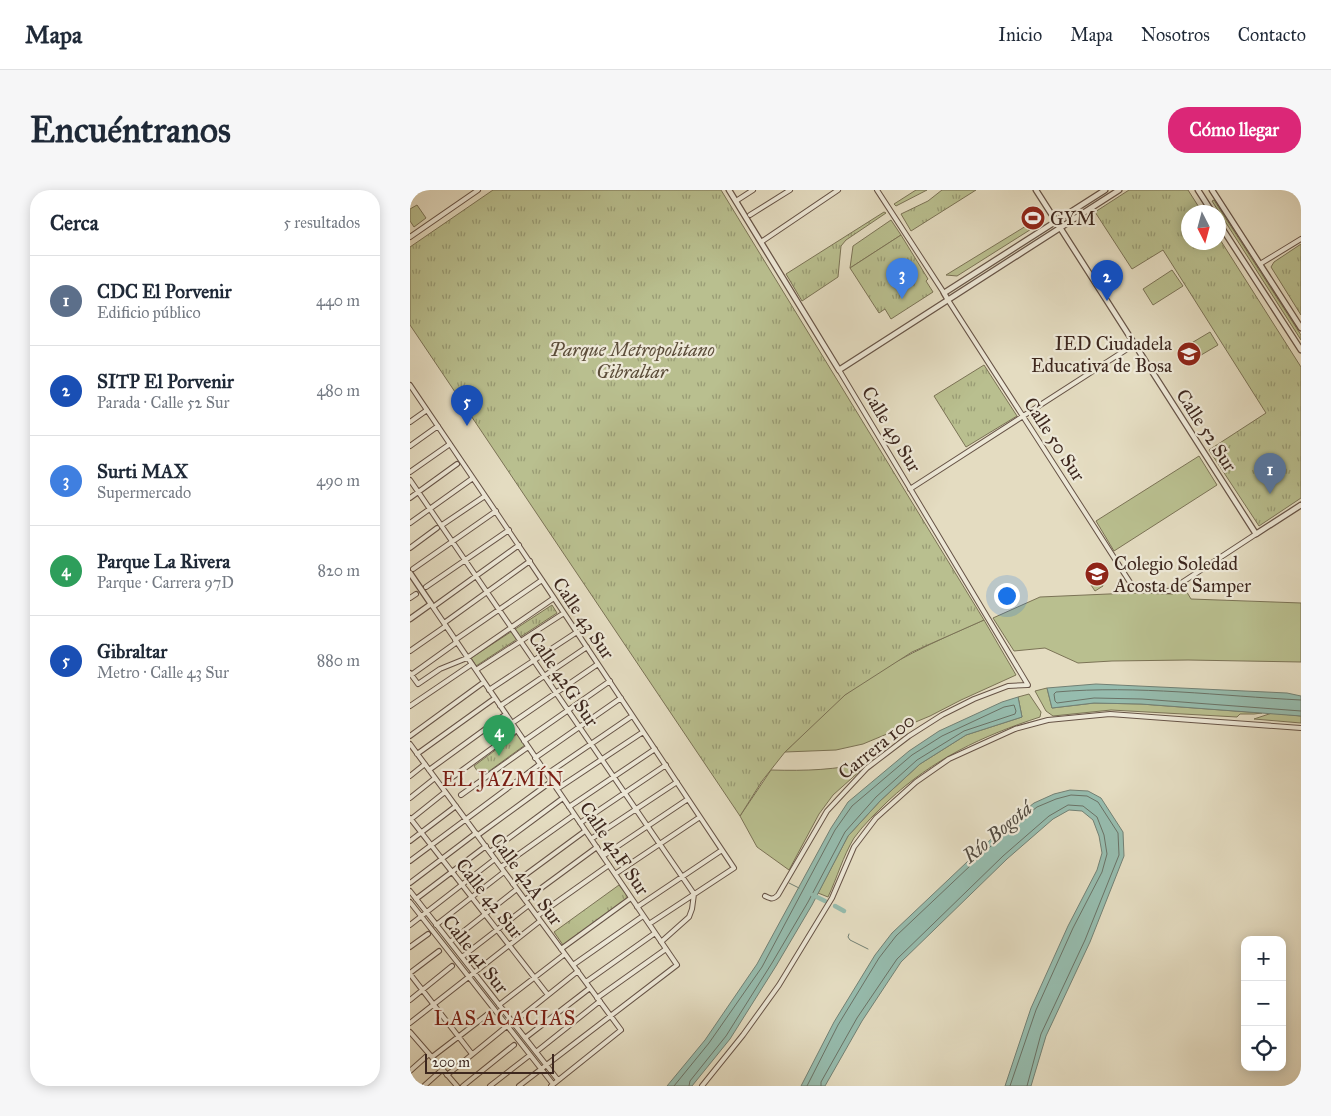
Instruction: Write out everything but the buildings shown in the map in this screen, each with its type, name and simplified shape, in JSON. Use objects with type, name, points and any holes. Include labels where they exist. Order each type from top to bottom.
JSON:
[{"type":"street","points":[[410,237],[478,190]]},
{"type":"street","name":"Calle 49 Sur","points":[[729,190],[1028,685]]},
{"type":"street","points":[[736,201],[753,190]]},
{"type":"street","points":[[750,215],[790,190]]},
{"type":"street","points":[[761,242],[838,190]]},
{"type":"street","name":"Calle 50 Sur","points":[[877,190],[1132,587],[1136,589],[1166,591],[1172,589],[1256,534]]},
{"type":"street","name":"Calle 52 Sur","points":[[1036,190],[1256,534]]},
{"type":"street","points":[[944,293],[1105,190]]},
{"type":"street","points":[[838,370],[1119,190]]},
{"type":"street","points":[[1198,190],[1208,205]]},
{"type":"street","points":[[1212,190],[1301,328]]},
{"type":"street","points":[[1226,234],[1301,350]]},
{"type":"street","points":[[1260,264],[1301,239]]},
{"type":"street","points":[[910,489],[1135,344]]},
{"type":"street","name":"Calle 43 Sur","points":[[410,385],[530,561],[734,868],[694,894]]},
{"type":"street","points":[[410,396],[415,392]]},
{"type":"street","points":[[410,422],[427,410]]},
{"type":"street","points":[[410,446],[438,426]]},
{"type":"street","points":[[410,472],[450,444]]},
{"type":"street","points":[[410,498],[457,464]]},
{"type":"street","points":[[410,523],[473,478]]},
{"type":"street","name":"Calle 42G Sur","points":[[410,480],[522,640],[694,894]]},
{"type":"street","points":[[442,525],[485,496]]},
{"type":"street","points":[[1256,534],[1301,505]]},
{"type":"street","points":[[412,571],[496,511]]},
{"type":"street","points":[[410,548],[437,528]]},
{"type":"street","points":[[426,587],[508,530]]},
{"type":"street","points":[[410,619],[519,545]]},
{"type":"street","points":[[410,651],[530,561]]},
{"type":"street","name":"Calle 42F Sur","points":[[412,571],[467,658],[677,965],[610,1016]]},
{"type":"street","points":[[542,580],[411,674],[418,684],[440,669],[467,658],[554,598]]},
{"type":"street","points":[[410,598],[416,594]]},
{"type":"street","points":[[476,670],[564,613]]},
{"type":"street","points":[[490,690],[577,632]]},
{"type":"street","points":[[500,706],[587,647]]},
{"type":"street","points":[[410,706],[472,664]]},
{"type":"street","points":[[512,723],[598,664]]},
{"type":"street","points":[[524,741],[610,681]]},
{"type":"street","points":[[410,736],[484,682]]},
{"type":"street","name":"Carrera 100","points":[[765,896],[771,900],[778,895],[827,810],[867,768],[909,736],[942,715],[974,699],[1008,686],[1028,685]]},
{"type":"street","points":[[410,755],[495,698]]},
{"type":"street","points":[[536,758],[621,698]]},
{"type":"street","points":[[429,770],[506,714]]},
{"type":"street","points":[[702,1086],[743,1035],[779,985],[832,898],[854,847],[883,812],[916,782],[948,759],[1015,729],[1048,720],[1110,714],[1301,728]]},
{"type":"street","points":[[547,774],[632,716]]},
{"type":"street","points":[[450,779],[517,730]]},
{"type":"street","points":[[557,789],[643,732]]},
{"type":"street","name":"Calle 42A Sur","points":[[410,744],[621,1030],[558,1080]]},
{"type":"street","points":[[461,795],[528,747]]},
{"type":"street","points":[[569,807],[655,749]]},
{"type":"street","points":[[410,776],[425,764]]},
{"type":"street","points":[[410,861],[540,764]]},
{"type":"street","points":[[580,823],[666,765]]},
{"type":"street","points":[[410,798],[435,778]]},
{"type":"street","points":[[410,883],[442,858],[552,781]]},
{"type":"street","points":[[591,839],[676,782]]},
{"type":"street","points":[[410,819],[446,792]]},
{"type":"street","points":[[490,852],[563,798]]},
{"type":"street","points":[[603,856],[688,799]]},
{"type":"street","points":[[410,841],[456,806]]},
{"type":"street","points":[[501,867],[574,815]]},
{"type":"street","points":[[615,874],[700,817]]},
{"type":"street","name":"Calle 42 Sur","points":[[410,819],[548,995]]},
{"type":"street","points":[[513,884],[585,831]]},
{"type":"street","points":[[416,899],[486,846]]},
{"type":"street","points":[[525,900],[597,847]]},
{"type":"street","points":[[637,907],[722,850]]},
{"type":"street","points":[[410,925],[495,859]]},
{"type":"street","points":[[537,916],[609,865]]},
{"type":"street","points":[[436,925],[504,872]]},
{"type":"street","points":[[450,942],[517,890]]},
{"type":"street","name":"Calle 41 Sur","points":[[410,891],[558,1080]]},
{"type":"street","points":[[649,924],[694,894]]},
{"type":"street","points":[[661,942],[689,917],[694,894]]},
{"type":"street","points":[[561,949],[631,898]]},
{"type":"street","name":"Calle 41 Sur","points":[[410,902],[552,1085]]},
{"type":"street","points":[[462,957],[529,905]]},
{"type":"street","points":[[573,965],[643,916]]},
{"type":"street","points":[[410,1023],[540,921]]},
{"type":"street","points":[[586,982],[655,933]]},
{"type":"street","points":[[410,947],[428,934]]},
{"type":"street","points":[[536,1052],[599,1000],[666,949]]},
{"type":"street","points":[[439,951],[410,974],[472,1054]]},
{"type":"street","points":[[499,1005],[565,954]]},
{"type":"street","points":[[410,1000],[452,966]]},
{"type":"street","points":[[513,1023],[578,972]]},
{"type":"street","points":[[525,1038],[590,988]]},
{"type":"street","points":[[410,1071],[488,1014]]},
{"type":"street","points":[[519,1086],[610,1016]]},
{"type":"street","points":[[447,1075],[507,1026]]},
{"type":"street","points":[[410,1032],[455,1085]]},
{"type":"street","points":[[463,1086],[514,1045]]},
{"type":"street","points":[[490,1086],[530,1055]]},
{"type":"street","points":[[424,1086],[443,1070]]},
{"type":"street","points":[[552,1085],[558,1080]]},
{"type":"green space","name":"Parque Metropolitano Gibraltar","points":[[493,190],[721,190],[984,620],[912,652],[845,695],[785,752],[762,781],[740,816],[410,325],[410,247]]},
{"type":"green space","points":[[916,190],[927,190],[896,206],[894,204]]},
{"type":"green space","points":[[942,190],[976,190],[911,231],[901,214],[928,201]]},
{"type":"green space","points":[[1129,190],[1188,190],[1198,205],[1181,205],[1181,250],[1226,249],[1301,367],[1301,498],[1259,526],[1209,450],[1266,413],[1163,250],[1132,269],[1095,212]]},
{"type":"green space","points":[[417,205],[426,218],[414,227],[410,221],[410,209]]},
{"type":"green space","points":[[884,212],[886,213],[846,240],[841,246],[838,277],[802,301],[786,274]]},
{"type":"green space","points":[[1044,215],[1044,221],[957,276],[946,275]]},
{"type":"green space","points":[[1226,219],[1301,335],[1301,340],[1226,223]]},
{"type":"green space","points":[[891,220],[901,235],[850,268],[853,246]]},
{"type":"green space","points":[[901,235],[928,279],[926,281],[933,292],[891,319],[885,309],[879,313],[850,268]]},
{"type":"green space","points":[[1301,244],[1301,315],[1271,267],[1274,262]]},
{"type":"green space","points":[[1172,270],[1183,286],[1153,305],[1143,289]]},
{"type":"green space","points":[[1210,332],[1218,345],[1186,364],[1178,351]]},
{"type":"green space","points":[[984,365],[1017,416],[966,447],[934,396]]},
{"type":"green space","points":[[1199,456],[1217,485],[1114,551],[1096,521]]},
{"type":"green space","points":[[1095,573],[1103,586],[1095,591],[1087,579]]},
{"type":"green space","points":[[1185,589],[1191,599],[1301,603],[1301,662],[1188,660],[1078,663],[1045,648],[1014,651],[993,618],[1040,597],[1131,593],[1172,594]]},
{"type":"green space","points":[[552,605],[557,613],[476,666],[471,658]]},
{"type":"green space","points":[[984,620],[1016,675],[930,716],[863,744],[836,750],[785,752],[830,708],[862,682],[913,653]]},
{"type":"green space","points":[[1047,688],[1052,708],[1094,703],[1141,704],[1262,713],[1240,714],[1237,717],[1111,710],[1053,716],[1046,711],[1035,691]]},
{"type":"green space","points":[[1029,694],[1041,712],[1040,717],[998,732],[959,750],[905,786],[875,814],[854,838],[828,897],[818,893],[848,836],[880,801],[920,764],[966,735],[1022,717],[1018,697]]},
{"type":"green space","points":[[1272,713],[1301,716],[1301,723],[1254,719]]},
{"type":"green space","points":[[517,734],[525,745],[481,777],[474,766]]},
{"type":"green space","points":[[870,762],[833,795],[819,814],[789,870],[757,847],[740,816],[771,770],[821,769]]},
{"type":"green space","points":[[619,885],[629,898],[563,945],[554,932]]},
{"type":"water","points":[[1096,684],[1287,693],[1301,696],[1301,716],[1141,704],[1094,703],[1052,708],[1047,688]]},
{"type":"water","points":[[1018,697],[1022,717],[966,735],[920,764],[880,801],[848,836],[812,905],[730,1039],[692,1086],[667,1086],[705,1040],[757,964],[831,828],[848,802],[909,751],[939,731],[1002,702]]},
{"type":"water","points":[[1070,790],[1088,791],[1101,798],[1123,832],[1124,856],[1090,942],[1046,1036],[1031,1086],[1005,1086],[1031,1008],[1068,926],[1097,870],[1102,853],[1099,836],[1093,820],[1082,811],[1069,810],[1053,819],[1007,859],[901,962],[862,1021],[825,1086],[801,1086],[834,1022],[875,955],[892,933],[1005,826],[1034,803],[1054,794]]},
{"type":"waterway","points":[[789,883],[799,888]]},
{"type":"waterway","points":[[813,895],[825,901]]},
{"type":"waterway","points":[[835,906],[844,911]]},
{"type":"waterway","points":[[849,934],[850,940],[868,949]]},
{"type":"place","name":"GYM","points":[[1033,218]]},
{"type":"place","name":"Surti MAX","points":[[902,299]]},
{"type":"place","name":"SITP El Porvenir","points":[[1107,301]]},
{"type":"place","name":"IED Ciudadela Educativa de Bosa","points":[[1189,354]]},
{"type":"place","name":"Gibraltar","points":[[467,426]]},
{"type":"place","name":"CDC El Porvenir","points":[[1270,494]]},
{"type":"place","name":"Colegio Soledad Acosta de Samper","points":[[1097,574]]},
{"type":"place","name":"Parque La Rivera","points":[[499,756]]},
{"type":"district","name":"EL JAZMÍN","points":[[503,779]]},
{"type":"district","name":"LAS ACACIAS","points":[[505,1018]]},
{"type":"water label","name":"Río Bogotá","points":[[997,832]]}]
